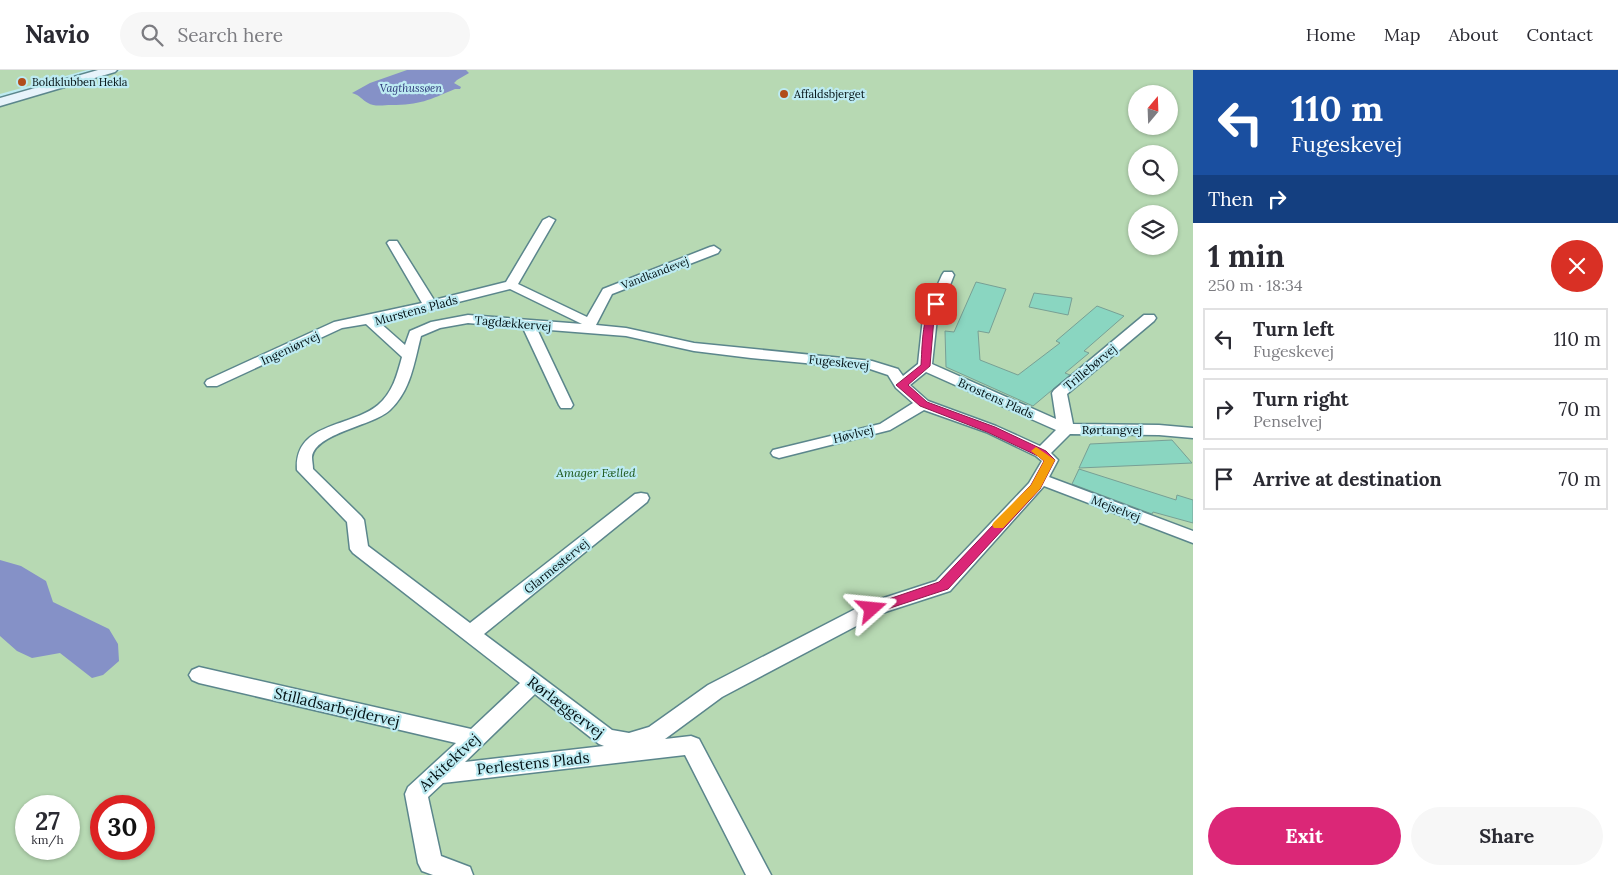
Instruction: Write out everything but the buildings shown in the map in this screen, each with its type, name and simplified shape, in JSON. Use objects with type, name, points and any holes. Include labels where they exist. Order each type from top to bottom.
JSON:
[{"type":"street","points":[[0,102],[111,70]]},
{"type":"street","points":[[549,220],[510,285],[588,326]]},
{"type":"street","points":[[393,243],[430,305]]},
{"type":"street","name":"Vandkandevej","points":[[588,326],[607,292],[714,250]]},
{"type":"street","points":[[902,385],[925,366],[930,318],[948,275]]},
{"type":"street","name":"Murstens Plads","points":[[370,320],[510,285]]},
{"type":"street","name":"Trillebørvej","points":[[1066,429],[1059,393],[1149,318]]},
{"type":"street","name":"Tagdækkervej","points":[[331,498],[305,470],[302,460],[306,449],[317,439],[382,409],[399,390],[415,334],[436,325],[468,319],[588,326],[694,347],[751,354]]},
{"type":"street","name":"Murstens Plads","points":[[370,320],[408,356]]},
{"type":"street","name":"Ingeniørvej","points":[[212,383],[339,325],[370,320]]},
{"type":"street","points":[[528,324],[566,405]]},
{"type":"street","name":"Fugeskevej","points":[[751,354],[872,365],[893,372],[902,385],[924,404],[991,429],[1042,453]]},
{"type":"street","name":"Brostens Plads","points":[[925,366],[1066,429]]},
{"type":"street","name":"Høvlvej","points":[[779,453],[884,426],[924,404]]},
{"type":"street","name":"Rørtangvej","points":[[1042,453],[1066,429],[1159,430],[1193,433]]},
{"type":"street","points":[[1040,478],[1050,460],[1042,453]]},
{"type":"street","name":"Rørlæggervej","points":[[331,498],[355,520],[359,549],[607,738],[629,742],[656,734],[715,691],[872,609],[944,586],[1036,486],[1040,478]]},
{"type":"street","name":"Mejselvej","points":[[1040,478],[1193,538]]},
{"type":"street","name":"Glarmestervej","points":[[470,634],[641,498]]},
{"type":"street","name":"Stilladsarbejdervej","points":[[199,675],[474,738]]},
{"type":"street","name":"Arkitektvej","points":[[461,875],[430,863],[416,794],[534,682]]},
{"type":"street","name":"Perlestens Plads","points":[[437,774],[691,745],[759,875]]},
{"type":"green space","name":"Boldklubben Hekla","points":[[0,70],[87,70],[0,94]]},
{"type":"green space","name":"Amager Fælled","points":[[124,70],[1193,70],[1193,875],[0,875],[0,106]]},
{"type":"water","name":"Vagthussøen","points":[[407,70],[466,70],[469,73],[454,83],[461,87],[460,89],[455,89],[417,103],[379,106],[368,103],[352,93],[370,83]]},
{"type":"water","points":[[0,560],[21,566],[46,581],[53,602],[109,629],[118,644],[119,661],[103,675],[92,678],[60,653],[32,658],[17,651],[0,636]]},
{"type":"slow traffic","points":[[998,525],[1036,486],[1050,460],[1042,453],[1036,451]]},
{"type":"place","name":"Boldklubben Hekla","points":[[22,82]]},
{"type":"place","name":"Affaldsbjerget","points":[[784,94]]},
{"type":"route","points":[[872,609],[944,586],[1036,486],[1050,460],[1042,453],[991,429],[924,404],[902,385],[925,366],[930,318],[936,304]]}]
